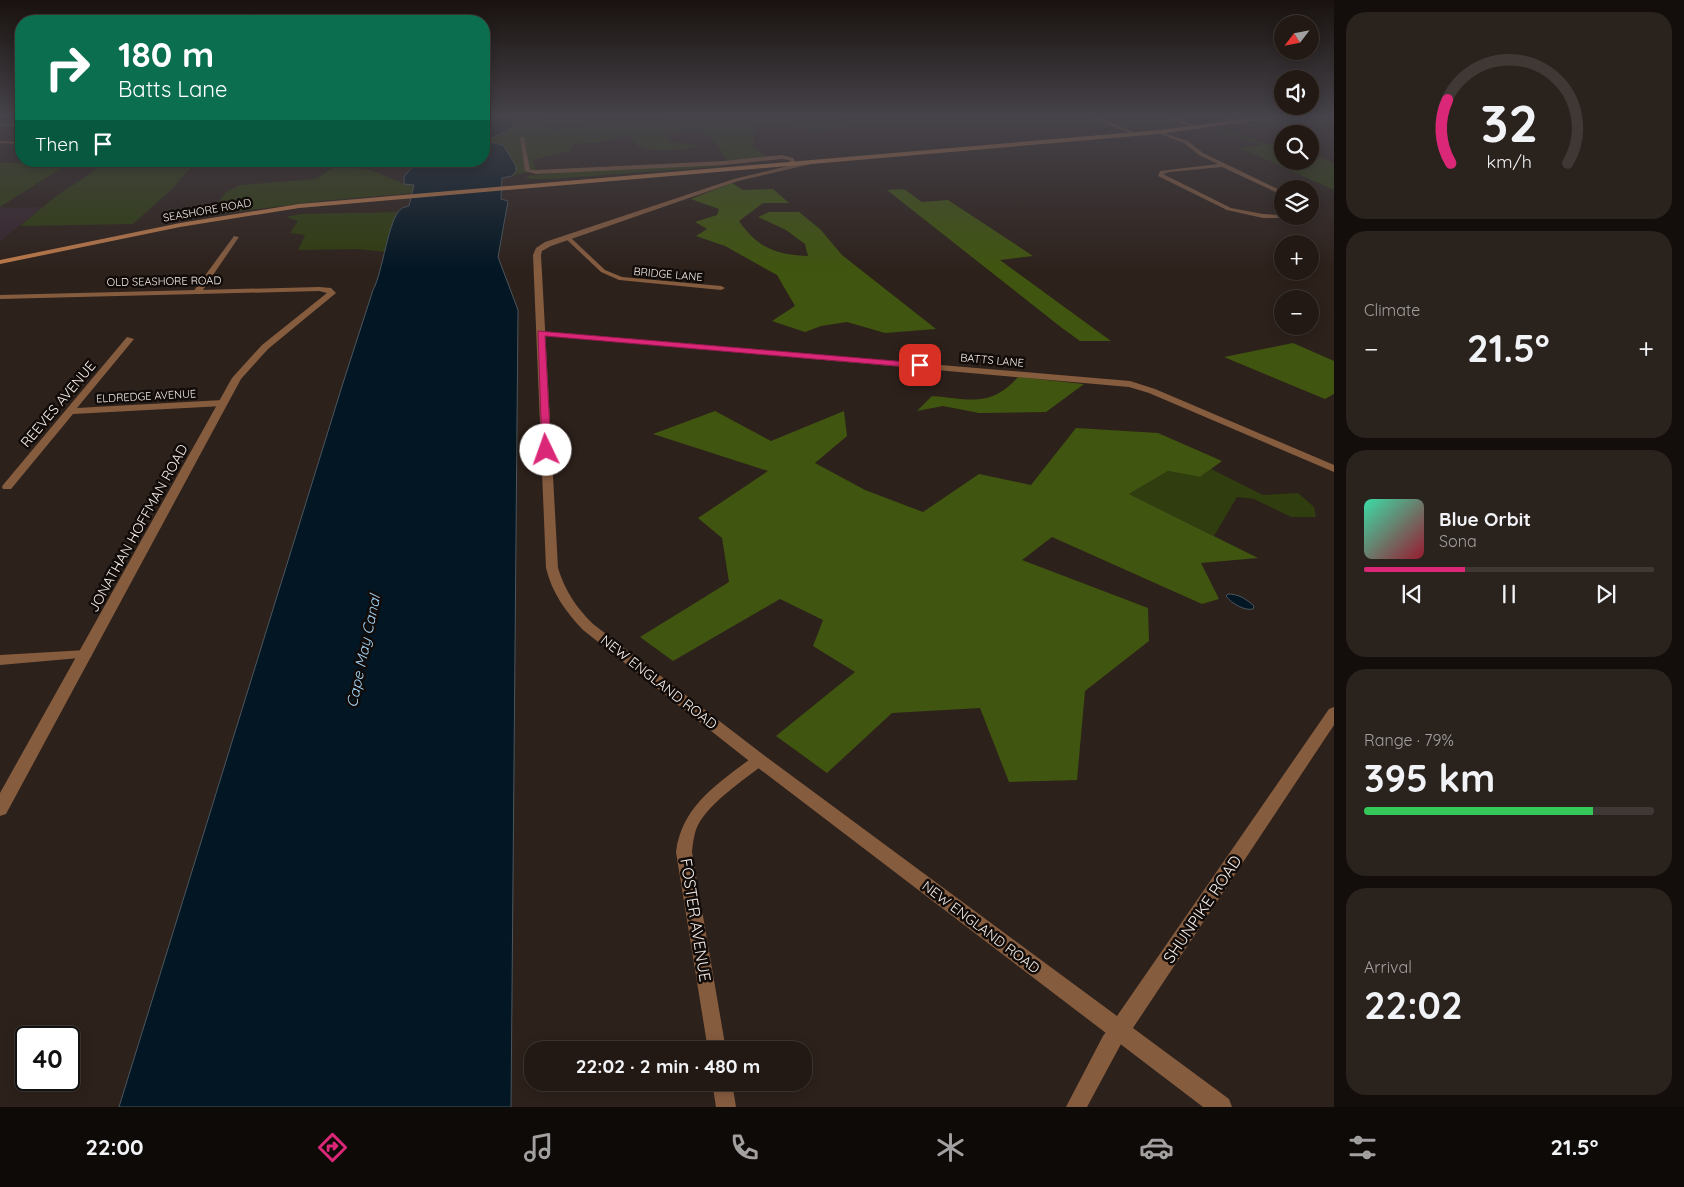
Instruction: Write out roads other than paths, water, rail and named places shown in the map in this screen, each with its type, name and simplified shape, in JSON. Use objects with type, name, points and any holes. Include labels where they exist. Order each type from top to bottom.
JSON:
[{"type":"main road","name":"SEASHORE ROAD","points":[[0,262],[233,215],[299,206],[526,186],[731,174],[767,168]]},
{"type":"street","points":[[527,168],[528,171],[536,172],[627,168]]},
{"type":"street","name":"NEW ENGLAND ROAD","points":[[774,168],[731,174],[542,247],[537,252],[552,568],[562,596],[573,612],[588,627],[759,760],[1221,1107]]},
{"type":"street","points":[[1195,168],[1170,170],[1162,172],[1160,175],[1229,209],[1263,216],[1274,216]]},
{"type":"street","points":[[1228,168],[1274,190]]},
{"type":"street","points":[[196,292],[236,237]]},
{"type":"street","name":"BRIDGE LANE","points":[[567,237],[603,271],[621,279],[721,288]]},
{"type":"street","name":"OLD SEASHORE ROAD","points":[[0,297],[328,290]]},
{"type":"street","name":"JONATHAN HOFFMAN ROAD","points":[[0,809],[237,378],[253,358],[331,296],[332,293],[328,290]]},
{"type":"street","name":"BATTS LANE","points":[[541,333],[1124,383],[1152,391],[1334,469]]},
{"type":"street","name":"REEVES AVENUE","points":[[7,487],[130,339]]},
{"type":"street","name":"ELDREDGE AVENUE","points":[[70,411],[223,403]]},
{"type":"street","points":[[0,660],[86,654]]},
{"type":"street","name":"SHUNPIKE ROAD","points":[[1076,1107],[1110,1043],[1334,713]]},
{"type":"street","name":"FOSTER AVENUE","points":[[716,1041],[684,852],[686,838],[691,822],[700,810],[759,760]]},
{"type":"street","points":[[723,1091],[726,1107]]},
{"type":"water","name":"Cape May Canal","points":[[412,168],[516,168],[512,176],[502,178],[501,199],[508,201],[498,257],[518,310],[511,1107],[119,1107],[343,383],[377,282],[389,234],[396,215],[401,209],[409,206],[414,185],[404,184],[404,177]]},
{"type":"water","points":[[1228,594],[1245,599],[1254,606],[1253,609],[1246,609],[1235,604],[1226,596]]}]
